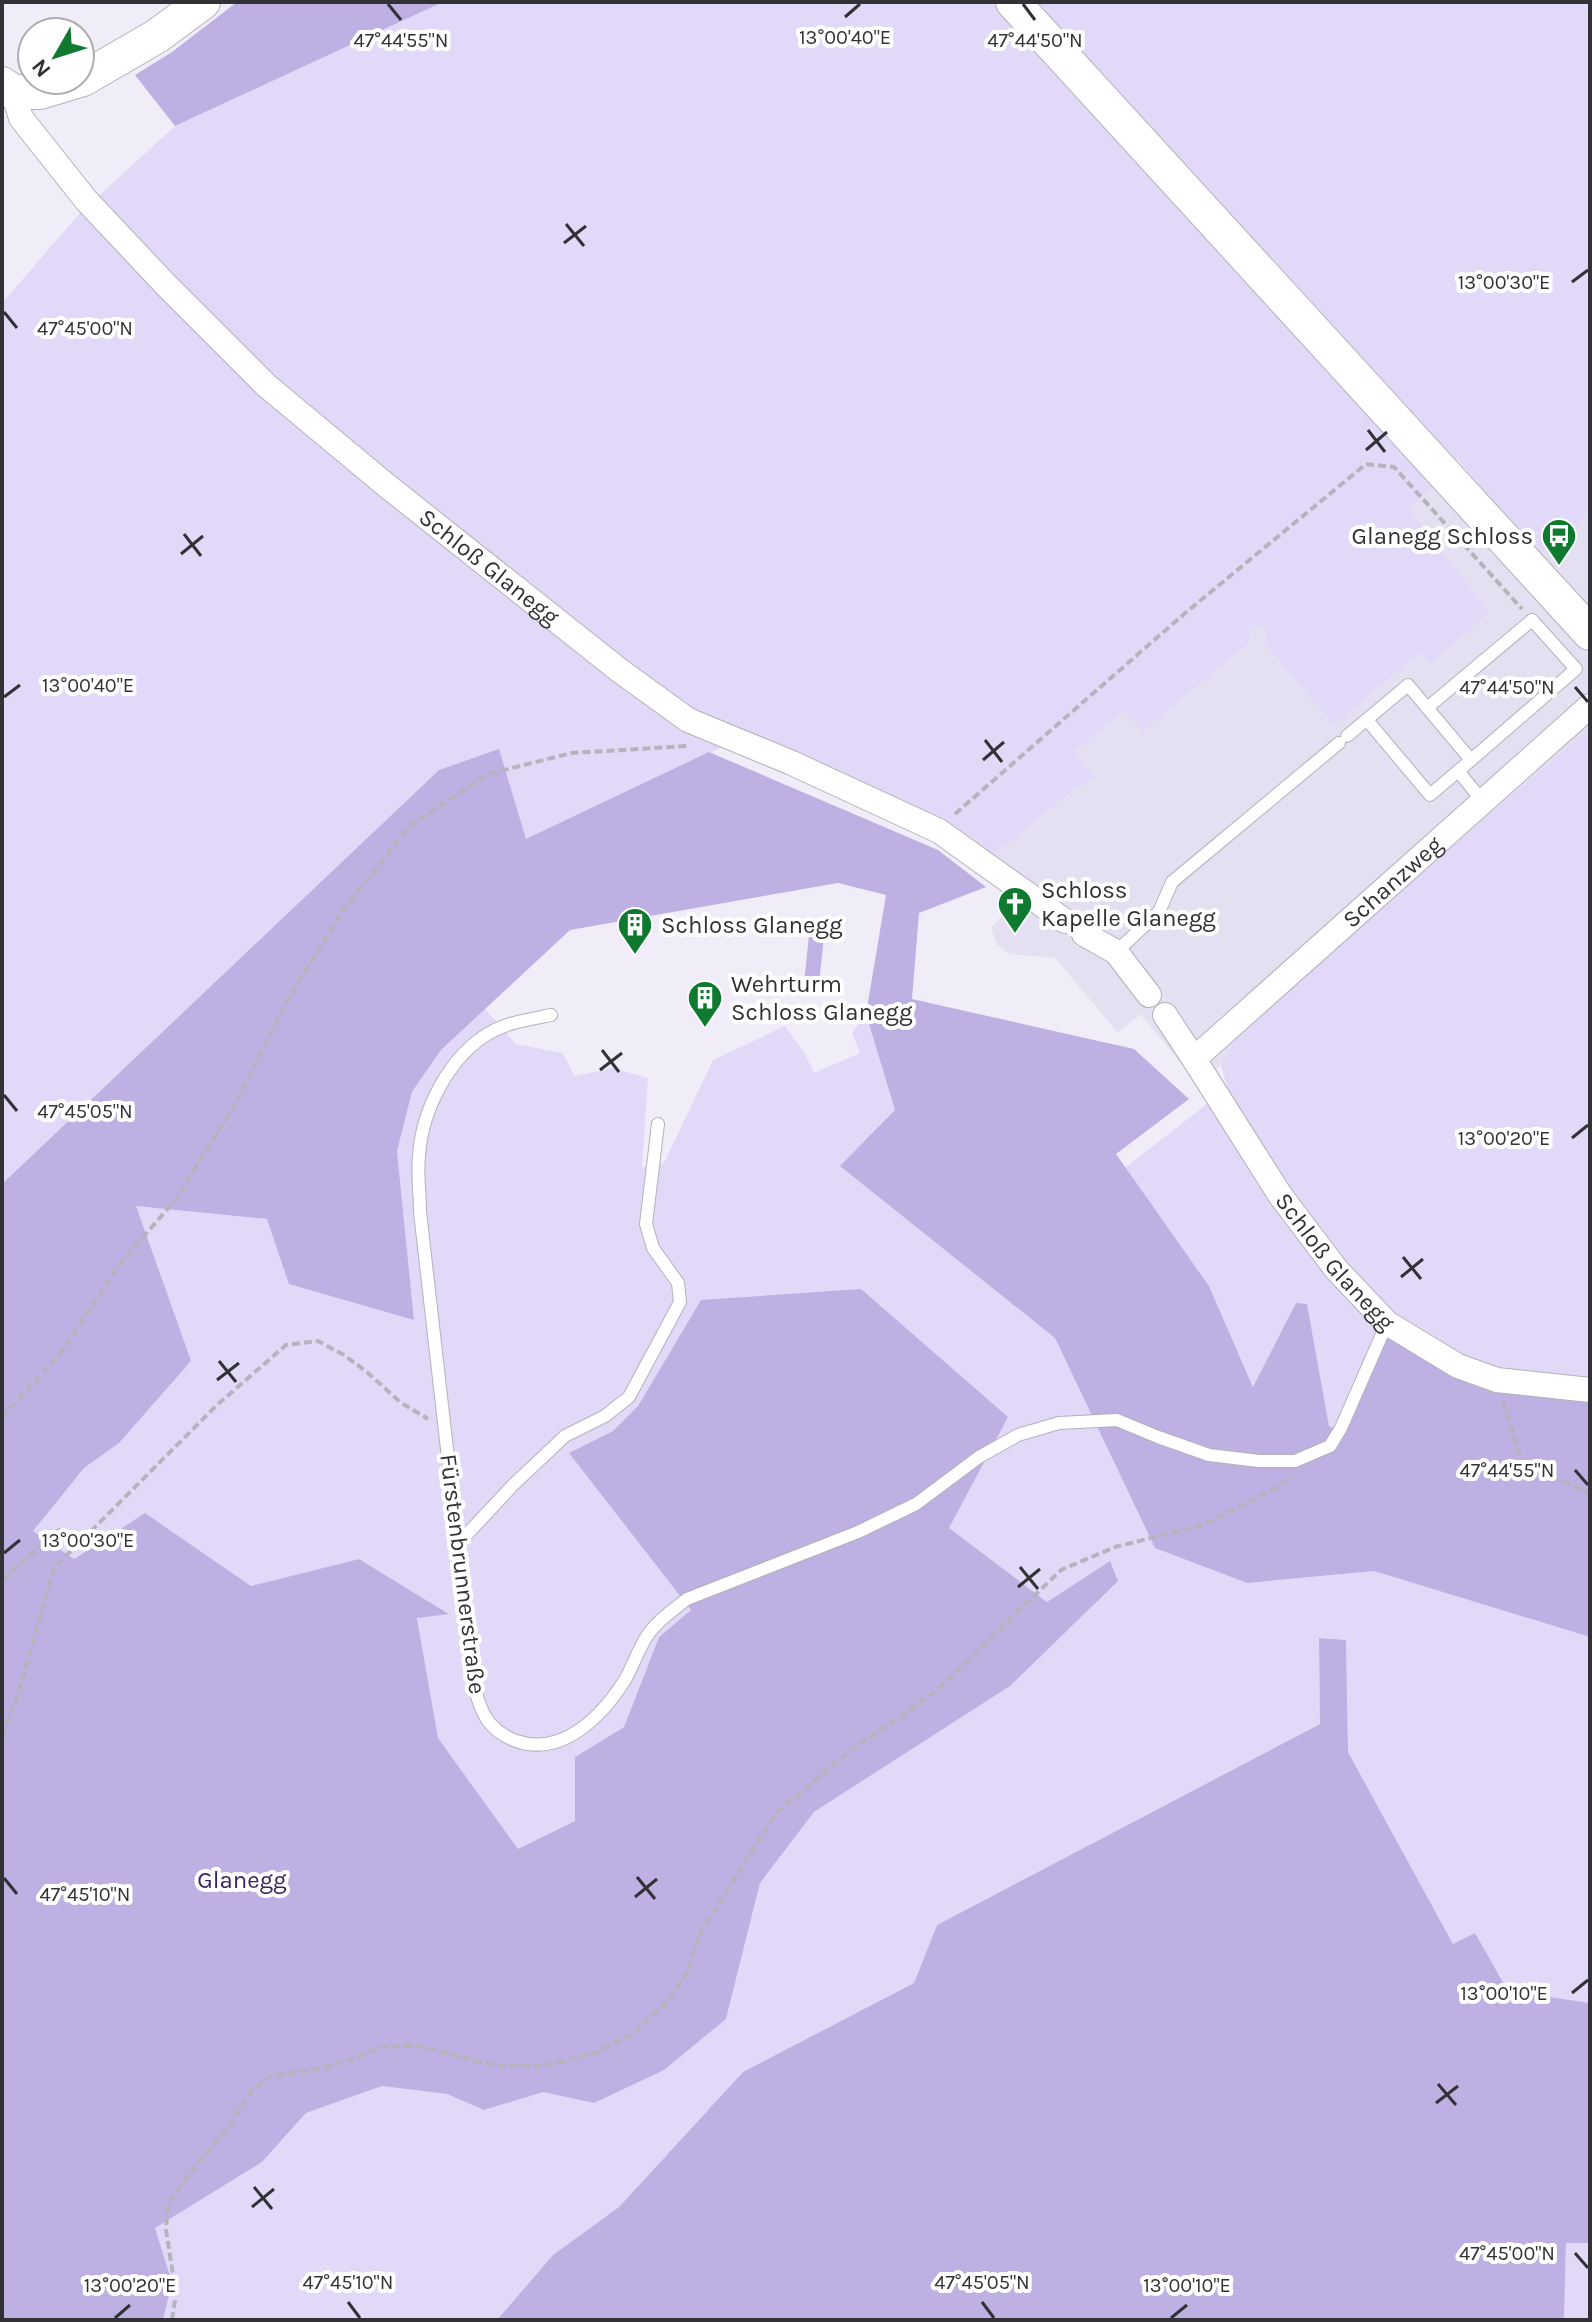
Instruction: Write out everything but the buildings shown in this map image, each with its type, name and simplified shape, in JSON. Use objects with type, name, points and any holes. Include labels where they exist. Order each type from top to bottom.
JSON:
[{"type":"street","points":[[8,88],[40,92],[83,79],[157,36],[203,2]]},
{"type":"street","points":[[1013,2],[1590,633]]},
{"type":"street","name":"Schloß Glanegg","points":[[8,88],[21,118],[115,232],[267,386],[386,485],[619,670],[688,720],[792,763],[939,831],[1074,927],[1116,952],[1149,995]]},
{"type":"street","name":"Schanzweg","points":[[1194,1059],[1590,706]]},
{"type":"street","name":"Schloß Glanegg","points":[[1165,1015],[1280,1195],[1336,1269],[1387,1323],[1458,1366],[1497,1380],[1590,1390]]},
{"type":"lane","points":[[1367,720],[1430,795],[1576,669],[1532,620],[1427,708]]},
{"type":"lane","points":[[1116,952],[1159,912],[1172,882],[1408,685],[1471,760]]},
{"type":"lane","points":[[1458,771],[1476,793]]},
{"type":"lane","name":"Fürstenbrunnerstraße","points":[[551,1015],[490,1032],[453,1064],[430,1105],[419,1154],[420,1212],[474,1686],[479,1706],[490,1725],[520,1742],[544,1745],[567,1738],[587,1725],[610,1701],[648,1634],[687,1599],[858,1532],[905,1510],[979,1457],[1018,1435],[1059,1423],[1117,1420],[1209,1455],[1259,1461],[1295,1461],[1330,1446],[1341,1428],[1387,1323]]},
{"type":"lane","points":[[457,1545],[513,1485],[565,1436],[605,1416],[629,1397],[680,1302],[678,1283],[653,1248],[646,1224],[658,1124]]},
{"type":"path","points":[[939,831],[944,823],[1184,614],[1366,464],[1394,467],[1532,620]]},
{"type":"path","points":[[2,1417],[58,1357],[120,1264],[176,1199],[237,1101],[288,999],[344,909],[410,826],[488,774],[572,753],[696,745]]},
{"type":"path","points":[[2,1736],[35,1640],[54,1568],[217,1405],[286,1345],[318,1341],[344,1355],[400,1402],[444,1429]]},
{"type":"path","points":[[1497,1380],[1522,1463],[1590,1494]]},
{"type":"path","points":[[172,2320],[176,2294],[166,2230],[168,2204],[230,2125],[251,2092],[270,2076],[324,2068],[383,2047],[415,2045],[489,2064],[547,2065],[599,2052],[633,2033],[675,1991],[688,1971],[699,1935],[776,1813],[857,1745],[907,1713],[940,1687],[1061,1570],[1115,1547],[1203,1525],[1278,1487],[1296,1474]]},
{"type":"path","points":[[2,1580],[59,1530],[83,1538]]},
{"type":"shaded area","points":[[443,2],[1590,2],[1590,513],[1539,555],[1457,459],[1434,486],[1408,508],[1489,612],[1431,664],[1419,652],[1334,725],[1265,644],[1266,627],[1250,625],[1248,643],[1142,732],[1124,711],[1074,752],[1094,777],[1067,795],[993,856],[749,734],[526,840],[439,770],[2,1184],[2,303],[81,212],[175,126]]},
{"type":"shaded area","points":[[1434,486],[1590,654],[1590,728],[1242,1025],[1221,1065],[1198,1085],[1141,1014],[1118,1033],[1055,958],[1009,954],[997,945],[991,928],[1017,899],[993,856],[1093,777],[1073,753],[1124,711],[1141,731],[1249,625]]},
{"type":"shaded area","points":[[1590,513],[1590,608],[1539,555]]},
{"type":"shaded area","points":[[1590,728],[1590,1383],[1504,1373],[1449,1352],[1384,1306],[1329,1245],[1235,1116],[1221,1065],[1242,1025]]},
{"type":"shaded area","points":[[810,925],[825,927],[819,984],[804,983]]},
{"type":"shaded area","points":[[485,1009],[516,1044],[562,1053],[575,1076],[612,1068],[648,1078],[642,1167],[664,1163],[713,1060],[785,1026],[814,1073],[860,1053],[852,1033],[866,1014],[895,1110],[841,1166],[1055,1338],[1155,1548],[1247,1583],[1374,1571],[1590,1637],[1590,2003],[1508,1991],[1475,1933],[1453,1944],[1348,1752],[1346,1640],[1319,1638],[1320,1724],[937,1925],[914,1983],[743,2072],[619,2207],[553,2255],[497,2320],[163,2320],[172,2281],[155,2228],[262,2162],[306,2113],[382,2086],[447,2094],[484,2110],[543,2092],[594,2103],[726,2019],[760,1883],[814,1812],[1010,1686],[1110,1561],[1047,1602],[948,1528],[701,1300],[638,1406],[613,1431],[570,1453],[691,1610],[659,1637],[624,1727],[575,1757],[575,1821],[518,1850],[438,1738],[417,1617],[448,1613],[359,1559],[251,1586],[145,1513],[73,1559],[32,1531],[84,1468],[119,1443],[136,1206],[267,1219],[414,1320],[397,1151],[412,1092],[441,1050]]},
{"type":"shaded area","points":[[1208,1103],[1249,1168],[1320,1263],[1389,1333],[1347,1433],[1329,1426],[1307,1304],[1296,1303],[1254,1388],[1209,1286],[1125,1168]]},
{"type":"shaded area","points":[[1566,2243],[1590,2243],[1590,2320],[1564,2320]]},
{"type":"green space","points":[[237,2],[443,2],[175,126],[135,75],[172,52]]},
{"type":"green space","name":"Glanegg","points":[[499,749],[526,839],[709,752],[938,850],[986,887],[919,913],[912,999],[1134,1049],[1189,1099],[1116,1154],[1209,1286],[1253,1387],[1296,1303],[1307,1304],[1329,1426],[1346,1433],[1389,1333],[1590,1400],[1590,1637],[1374,1571],[1247,1583],[1155,1548],[1055,1338],[840,1166],[895,1110],[866,1014],[886,895],[838,883],[570,930],[441,1050],[412,1092],[397,1151],[414,1320],[289,1284],[267,1219],[136,1206],[191,1361],[119,1443],[84,1468],[33,1531],[74,1559],[145,1513],[251,1586],[359,1559],[449,1614],[417,1618],[438,1738],[518,1849],[575,1821],[575,1757],[624,1727],[659,1637],[691,1610],[569,1453],[613,1431],[638,1406],[701,1300],[861,1289],[1008,1417],[949,1528],[1047,1602],[1110,1561],[1118,1581],[1010,1686],[814,1812],[760,1883],[726,2019],[664,2070],[594,2103],[543,2092],[484,2110],[447,2094],[382,2086],[306,2113],[262,2162],[155,2228],[172,2282],[163,2320],[2,2320],[2,1184],[439,770]]},
{"type":"green space","points":[[1319,1638],[1346,1640],[1348,1752],[1453,1944],[1475,1933],[1508,1991],[1590,2003],[1590,2243],[1566,2243],[1564,2320],[497,2320],[553,2255],[619,2207],[743,2072],[914,1983],[937,1925],[1320,1724]]},
{"type":"place","name":"Glanegg Schloss","points":[[1559,567]]},
{"type":"place","name":"Schloss Kapelle Glanegg","points":[[1015,935]]},
{"type":"place","name":"Schloss Glanegg","points":[[635,956]]},
{"type":"place","name":"Wehrturm Schloss Glanegg","points":[[705,1029]]}]
